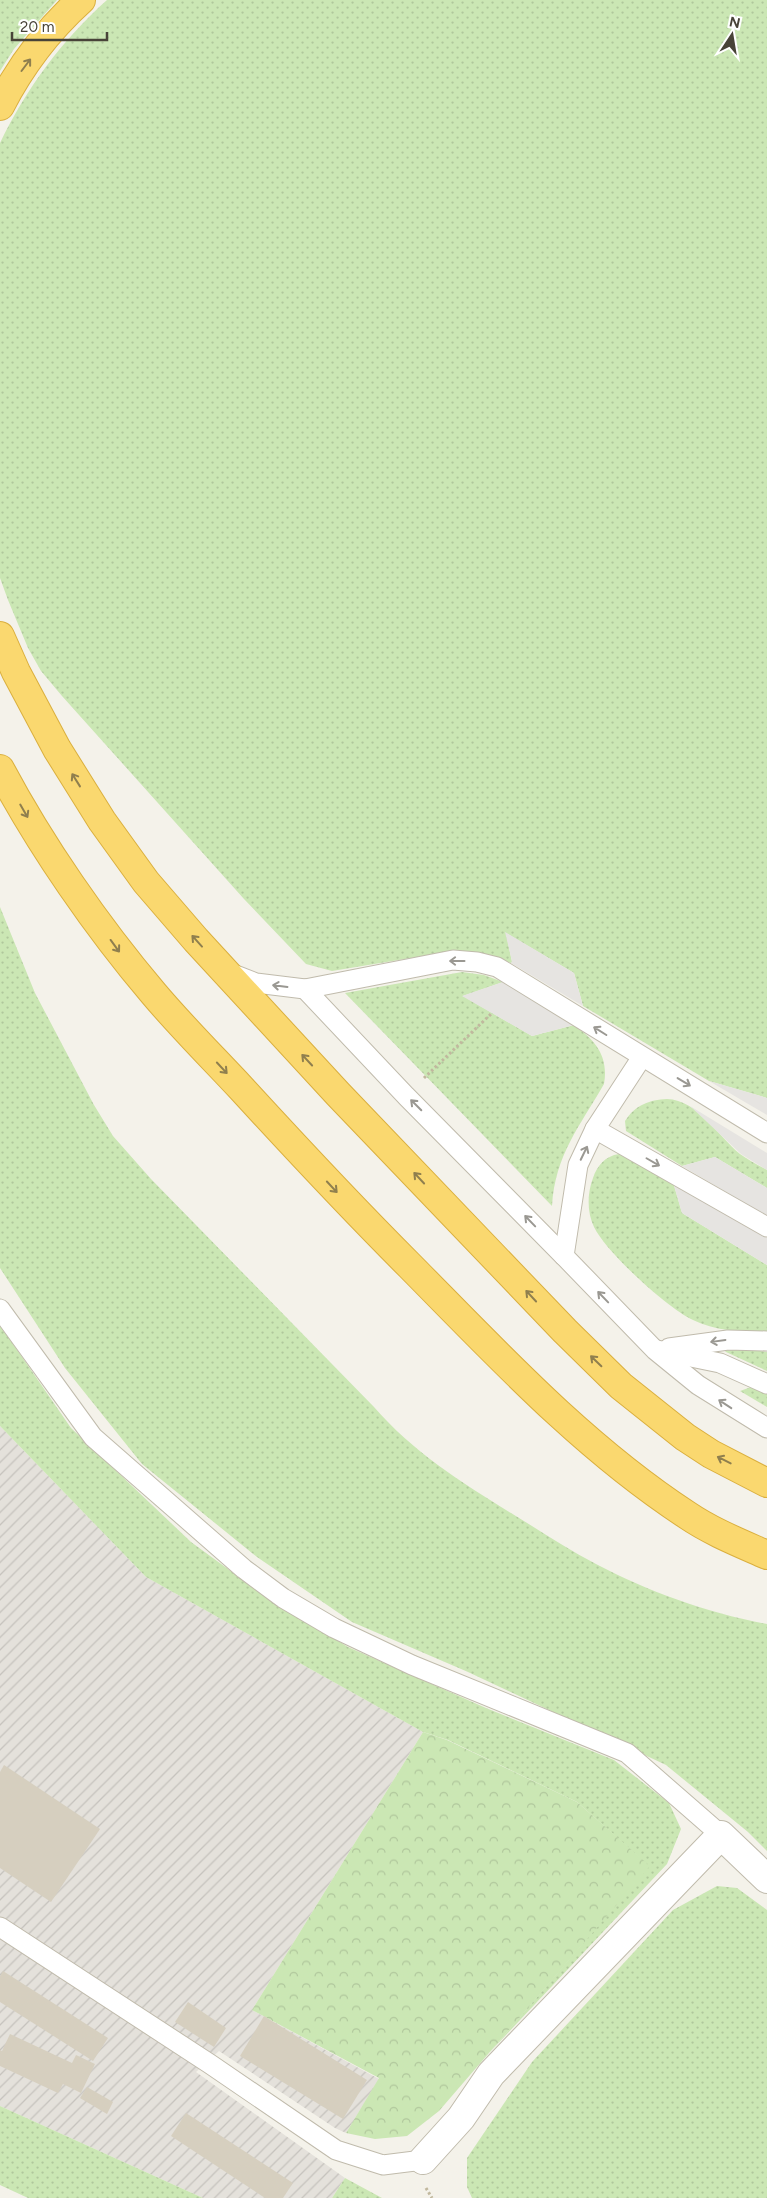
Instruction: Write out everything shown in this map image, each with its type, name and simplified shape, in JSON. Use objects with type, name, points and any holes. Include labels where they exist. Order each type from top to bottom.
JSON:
[{"type":"highway","points":[[0,106],[18,75],[35,52],[81,0]]},
{"type":"highway","points":[[0,636],[16,672],[57,749],[102,821],[146,882],[224,970],[338,1094],[565,1331],[621,1386],[685,1438],[767,1482]]},
{"type":"highway","points":[[0,768],[38,835],[122,955],[155,996],[338,1194],[527,1383],[584,1436],[644,1485],[689,1517],[734,1541],[767,1555]]},
{"type":"street","points":[[422,2160],[461,2118],[491,2074],[721,1835],[767,1879]]},
{"type":"lane","points":[[224,970],[256,983],[305,989],[453,960],[477,962],[497,967],[767,1133]]},
{"type":"lane","points":[[305,989],[406,1096],[655,1350],[698,1385],[767,1428]]},
{"type":"lane","points":[[564,1256],[578,1165],[595,1129],[642,1057]]},
{"type":"lane","points":[[595,1129],[767,1227]]},
{"type":"lane","points":[[0,1309],[94,1437],[244,1570],[283,1598],[343,1632],[412,1665],[627,1752],[721,1835]]},
{"type":"lane","points":[[655,1350],[728,1340],[767,1341]]},
{"type":"lane","points":[[655,1350],[720,1363],[767,1384]]},
{"type":"lane","points":[[0,1927],[210,2064],[336,2150],[383,2165],[422,2160]]},
{"type":"path","points":[[406,1096],[492,1013]]},
{"type":"shaded area","points":[[505,932],[574,973],[583,1006],[511,963]]},
{"type":"shaded area","points":[[503,982],[574,1025],[532,1036],[462,996]]},
{"type":"shaded area","points":[[709,1081],[767,1098],[767,1115]]},
{"type":"shaded area","points":[[690,1106],[767,1153],[767,1170],[741,1154]]},
{"type":"shaded area","points":[[715,1157],[767,1188],[767,1216],[682,1166]]},
{"type":"shaded area","points":[[673,1182],[767,1238],[767,1265],[682,1213]]},
{"type":"shaded area","points":[[0,1426],[146,1577],[423,1732],[252,2010],[379,2079],[346,2133],[335,2128],[219,2051],[196,2072],[345,2178],[332,2198],[203,2198],[0,2106]]},
{"type":"green space","points":[[0,0],[57,0],[14,49],[0,71]]},
{"type":"green space","points":[[107,0],[767,0],[767,1098],[709,1081],[583,1006],[574,973],[506,933],[511,963],[484,954],[447,952],[332,971],[306,964],[244,899],[41,671],[28,648],[0,578],[0,143],[21,104],[46,66],[75,32]]},
{"type":"green space","points":[[0,907],[35,993],[94,1105],[113,1136],[151,1179],[405,1438],[438,1465],[474,1490],[596,1564],[637,1584],[701,1608],[767,1624],[767,1851],[748,1832],[666,1765],[468,1672],[352,1622],[257,1557],[142,1464],[65,1368],[0,1268]]},
{"type":"green space","points":[[462,972],[484,975],[503,982],[463,996],[532,1036],[574,1025],[594,1043],[602,1057],[605,1074],[604,1084],[563,1156],[554,1188],[552,1206],[345,993]]},
{"type":"green space","points":[[667,1099],[688,1105],[698,1112],[740,1154],[767,1170],[767,1188],[715,1157],[682,1166],[626,1131],[625,1121],[638,1107],[648,1102]]},
{"type":"green space","points":[[619,1154],[625,1155],[673,1182],[682,1213],[767,1265],[767,1333],[710,1327],[682,1314],[638,1278],[601,1238],[594,1227],[590,1215],[589,1197],[591,1184],[599,1166],[606,1159]]},
{"type":"green space","points":[[0,1325],[71,1428],[191,1542],[269,1599],[348,1647],[486,1708],[614,1760],[669,1803],[681,1829],[667,1864],[489,2053],[649,1866],[577,1802],[448,1740],[423,1732],[146,1577],[0,1426]]},
{"type":"green space","points":[[736,1348],[767,1352],[767,1371],[723,1349]]},
{"type":"green space","points":[[751,1387],[767,1394],[767,1407],[740,1391]]},
{"type":"green space","points":[[423,1732],[447,1740],[577,1802],[650,1866],[439,2111],[407,2136],[375,2139],[346,2133],[379,2078],[252,2010]]},
{"type":"green space","points":[[717,1886],[737,1888],[767,1910],[767,2198],[472,2198],[467,2187],[467,2158],[532,2062],[673,1910]]},
{"type":"green space","points":[[0,2106],[203,2198],[28,2198],[0,2185]]},
{"type":"green space","points":[[345,2178],[382,2198],[332,2198]]},
{"type":"building","points":[[4,1765],[100,1829],[51,1902],[0,1868],[0,1772]]},
{"type":"building","points":[[3,1971],[108,2038],[93,2061],[0,2002],[0,1976]]},
{"type":"building","points":[[188,2002],[226,2028],[214,2047],[175,2022]]},
{"type":"building","points":[[264,2016],[367,2080],[343,2119],[240,2056]]},
{"type":"building","points":[[10,2034],[72,2063],[76,2055],[95,2064],[81,2093],[63,2084],[58,2093],[0,2066],[0,2050],[2,2051]]},
{"type":"building","points":[[87,2087],[113,2102],[107,2114],[80,2098]]},
{"type":"building","points":[[186,2113],[293,2183],[283,2198],[265,2198],[171,2136]]}]
